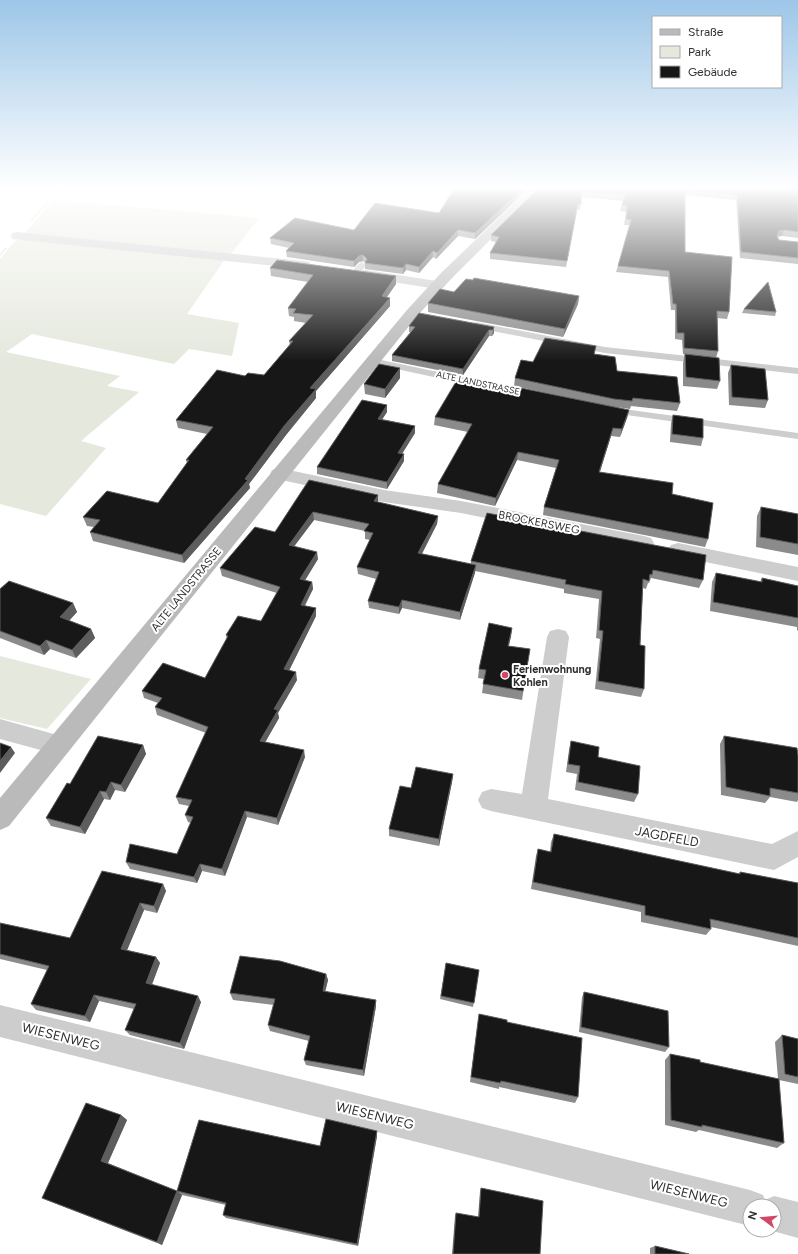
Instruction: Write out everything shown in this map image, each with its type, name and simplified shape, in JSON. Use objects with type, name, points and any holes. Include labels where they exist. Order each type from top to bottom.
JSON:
[{"type":"main road","name":"ALTE LANDSTRASSE","points":[[0,818],[372,361],[416,314],[437,285],[478,245]]},
{"type":"street","points":[[105,245],[320,267]]},
{"type":"street","points":[[341,270],[359,269],[437,285]]},
{"type":"street","name":"BROCKERSWEG","points":[[280,474],[384,496],[469,508],[798,574]]},
{"type":"street","points":[[533,808],[558,637]]},
{"type":"street","points":[[0,729],[59,745]]},
{"type":"street","name":"JAGDFELD","points":[[491,800],[774,857],[798,843]]},
{"type":"street","name":"WIESENWEG","points":[[0,1021],[742,1206]]},
{"type":"street","points":[[782,1216],[798,1220]]},
{"type":"lane","points":[[466,324],[605,350],[798,371]]},
{"type":"lane","name":"ALTE LANDSTRASSE","points":[[372,361],[542,397]]},
{"type":"lane","points":[[596,408],[798,436]]},
{"type":"green space","points":[[12,245],[79,245],[225,259],[187,314],[239,323],[232,356],[189,349],[174,364],[32,334],[6,352],[120,376],[107,386],[139,392],[81,441],[106,448],[46,516],[0,504],[0,259]]},
{"type":"green space","points":[[126,245],[238,245],[231,254]]},
{"type":"green space","points":[[0,656],[91,679],[47,729],[0,718]]},
{"type":"building","points":[[292,245],[445,245],[437,253],[433,251],[419,267],[406,264],[403,268],[365,263],[367,259],[363,255],[359,256],[354,261],[286,251]]},
{"type":"building","points":[[495,245],[570,245],[567,261],[490,253]]},
{"type":"building","points":[[624,245],[685,245],[685,252],[732,257],[729,312],[717,311],[718,351],[684,348],[684,333],[677,333],[676,304],[673,304],[669,271],[618,266]]},
{"type":"building","points":[[740,245],[798,245],[798,258],[741,252]]},
{"type":"building","points":[[277,260],[396,276],[382,296],[390,298],[310,388],[316,389],[284,426],[245,479],[248,480],[182,555],[90,532],[100,520],[83,517],[107,491],[158,503],[189,460],[186,460],[213,427],[176,420],[217,370],[245,376],[248,373],[264,375],[293,341],[289,341],[313,315],[293,313],[296,309],[288,308],[313,275],[270,268]]},
{"type":"building","points":[[474,278],[579,296],[565,329],[428,303],[440,289],[454,292],[466,279],[473,280]]},
{"type":"building","points":[[768,282],[776,312],[744,309]]},
{"type":"building","points":[[419,313],[494,327],[493,330],[489,330],[463,369],[392,355],[415,327],[409,326]]},
{"type":"building","points":[[545,338],[596,346],[594,354],[615,357],[617,371],[677,377],[680,403],[633,398],[632,401],[614,399],[515,378],[521,360],[533,362]]},
{"type":"building","points":[[685,354],[719,358],[720,381],[686,377]]},
{"type":"building","points":[[379,364],[400,368],[385,389],[364,384]]},
{"type":"building","points":[[731,365],[765,369],[768,400],[732,397]]},
{"type":"building","points":[[457,380],[510,390],[511,386],[629,410],[622,429],[613,428],[599,472],[673,483],[672,494],[713,503],[708,539],[544,507],[559,460],[518,452],[496,498],[438,484],[472,424],[435,417]]},
{"type":"building","points":[[362,400],[387,405],[378,419],[415,426],[398,453],[404,454],[387,482],[317,467]]},
{"type":"building","points":[[673,415],[703,419],[703,438],[672,434]]},
{"type":"building","points":[[309,480],[378,495],[374,501],[438,516],[418,553],[476,565],[460,612],[402,600],[399,607],[368,601],[379,572],[357,567],[373,533],[364,531],[369,524],[313,512],[289,545],[317,552],[300,579],[312,582],[301,605],[316,608],[284,669],[296,672],[274,709],[278,710],[260,741],[304,750],[277,818],[245,811],[222,869],[200,864],[194,877],[126,862],[130,844],[177,854],[193,817],[185,815],[192,800],[176,797],[208,727],[155,707],[162,698],[142,691],[163,663],[205,678],[228,636],[226,635],[238,616],[261,621],[280,587],[220,568],[255,527],[275,532]]},
{"type":"building","points":[[761,507],[798,514],[798,544],[760,537]]},
{"type":"building","points":[[487,513],[706,555],[703,580],[653,570],[652,575],[650,574],[649,581],[643,579],[640,645],[645,646],[644,689],[598,681],[603,631],[599,630],[602,591],[565,584],[566,580],[471,561]]},
{"type":"building","points":[[716,573],[762,582],[762,578],[798,586],[798,618],[713,602]]},
{"type":"building","points":[[9,581],[73,603],[60,617],[91,629],[72,650],[46,640],[40,646],[0,631],[0,589]]},
{"type":"building","points":[[489,623],[512,628],[508,646],[530,649],[523,691],[483,684],[486,670],[479,669]]},
{"type":"building","points":[[98,736],[143,745],[121,785],[111,782],[106,792],[100,791],[80,827],[46,818],[67,783],[70,784]]},
{"type":"building","points":[[724,736],[797,748],[798,793],[770,788],[770,796],[726,787]]},
{"type":"building","points":[[571,741],[599,747],[598,757],[640,766],[638,794],[578,782],[580,766],[568,764]]},
{"type":"building","points":[[0,743],[11,747],[0,761]]},
{"type":"building","points":[[416,767],[453,774],[439,839],[389,829],[400,786],[411,788]]},
{"type":"building","points":[[554,834],[740,874],[740,872],[798,883],[798,938],[710,919],[711,929],[645,915],[645,906],[533,882],[538,849],[551,852]]},
{"type":"building","points":[[102,871],[163,884],[154,906],[140,903],[121,949],[156,957],[146,983],[198,996],[180,1043],[125,1030],[136,1004],[94,995],[85,1016],[31,1004],[49,966],[0,954],[0,923],[70,938]]},
{"type":"building","points":[[240,956],[280,961],[326,974],[323,991],[376,1000],[363,1070],[304,1060],[310,1036],[268,1025],[275,999],[230,993]]},
{"type":"building","points":[[446,963],[479,970],[474,1003],[441,996]]},
{"type":"building","points":[[584,992],[668,1011],[669,1047],[581,1027]]},
{"type":"building","points":[[479,1014],[507,1020],[507,1022],[582,1038],[578,1097],[501,1081],[500,1083],[471,1077]]},
{"type":"building","points":[[782,1035],[798,1039],[798,1077],[785,1074]]},
{"type":"building","points":[[670,1054],[779,1079],[784,1143],[702,1125],[702,1127],[671,1120]]},
{"type":"building","points":[[86,1103],[121,1115],[101,1161],[177,1191],[157,1242],[42,1198]]},
{"type":"building","points":[[326,1119],[377,1131],[357,1244],[223,1215],[226,1203],[177,1191],[199,1120],[320,1146]]},
{"type":"building","points":[[481,1188],[543,1201],[540,1254],[453,1254],[456,1213],[479,1217]]},
{"type":"building","points":[[655,1246],[689,1254],[655,1254]]},
{"type":"place","name":"Ferienwohnung Kohlen","points":[[505,675]]}]
